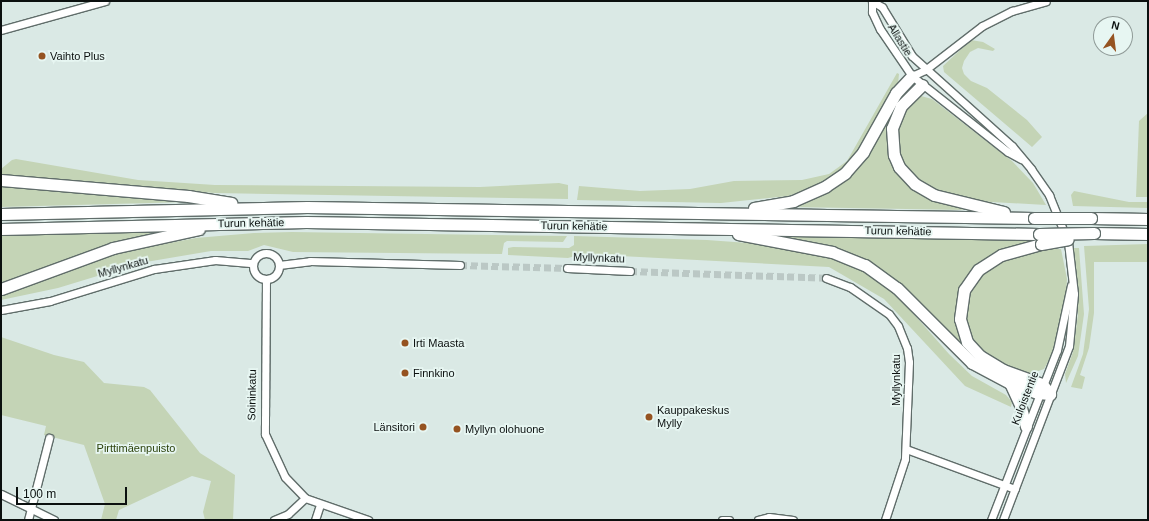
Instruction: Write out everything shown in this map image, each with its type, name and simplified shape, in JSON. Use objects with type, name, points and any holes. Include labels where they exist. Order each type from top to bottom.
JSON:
[{"type":"highway","points":[[724,213],[793,201],[836,180],[863,152],[896,93],[912,76]]},
{"type":"highway","points":[[922,85],[901,106],[892,128],[894,155],[904,173],[923,189],[946,199],[1034,218]]},
{"type":"highway","points":[[1,180],[188,196],[256,207]]},
{"type":"highway","name":"Turun kehätie","points":[[1,214],[256,207],[1148,219]]},
{"type":"highway","points":[[1,289],[113,248],[230,223]]},
{"type":"highway","name":"Turun kehätie","points":[[1,229],[230,223],[700,228],[1040,239],[1094,233],[1148,234]]},
{"type":"highway","points":[[700,228],[821,249],[865,265],[897,288],[972,363],[1010,384],[1040,389]]},
{"type":"highway","points":[[1040,239],[1001,255],[978,270],[964,290],[960,312],[964,336],[980,356],[1003,370],[1050,394]]},
{"type":"highway","points":[[1010,384],[1020,404],[1026,426]]},
{"type":"street","points":[[1,30],[105,1]]},
{"type":"street","name":"Allastie","points":[[872,1],[882,7],[901,42],[925,70]]},
{"type":"street","name":"Allastie","points":[[872,1],[872,12],[880,29],[912,76],[922,85]]},
{"type":"street","points":[[912,76],[925,70],[982,26],[1012,11],[1046,1]]},
{"type":"street","points":[[922,85],[925,70]]},
{"type":"street","name":"Kuloistentie","points":[[925,70],[1012,146],[1049,195],[1068,242],[1074,294],[1071,334],[1004,520]]},
{"type":"street","name":"Kuloistentie","points":[[922,85],[1008,152],[1023,160]]},
{"type":"street","points":[[266,253],[276,258],[279,265],[277,273],[266,279],[256,274],[253,263],[258,256],[266,253]]},
{"type":"street","name":"Myllynkatu","points":[[1,310],[50,301],[123,277],[164,267],[215,260],[253,263]]},
{"type":"street","points":[[279,265],[310,260],[460,265]]},
{"type":"street","name":"Myllynkatu","points":[[567,268],[630,271]]},
{"type":"street","name":"Myllynkatu","points":[[826,278],[843,283],[876,304],[894,320],[904,339],[909,362],[906,449],[900,479],[885,520]]},
{"type":"street","name":"Soininkatu","points":[[266,279],[263,427],[285,477],[304,498]]},
{"type":"street","name":"Kuloistentie","points":[[992,520],[1058,344],[1072,281]]},
{"type":"street","points":[[28,520],[49,438]]},
{"type":"street","points":[[906,449],[1015,488]]},
{"type":"street","points":[[1,494],[54,520]]},
{"type":"street","points":[[274,520],[288,514],[304,498],[320,505],[368,520]]},
{"type":"street","points":[[315,520],[320,505]]},
{"type":"street","points":[[758,520],[769,518],[793,520]]},
{"type":"street","points":[[722,520],[729,520]]},
{"type":"green space","points":[[971,40],[983,42],[995,49],[993,51],[978,48],[970,52],[964,61],[962,68],[964,74],[971,81],[987,88],[1027,120],[1042,137],[1032,147],[944,72],[943,66]]},
{"type":"green space","points":[[897,73],[899,74],[898,84],[862,147],[842,171],[814,188],[788,196],[721,203],[577,200],[579,186],[640,191],[690,189],[734,181],[802,180],[829,174],[847,161]]},
{"type":"green space","points":[[902,94],[894,110],[890,148],[934,199],[964,210],[792,207],[830,189],[850,175],[869,151]]},
{"type":"green space","points":[[921,96],[932,99],[1012,161],[1033,183],[1046,205],[974,201],[948,195],[925,186],[902,165],[894,138],[900,114],[915,98]]},
{"type":"green space","points":[[1148,113],[1148,197],[1136,197],[1139,121]]},
{"type":"green space","points":[[16,159],[138,180],[215,185],[480,187],[559,183],[568,185],[568,199],[215,193],[1,176],[1,169],[12,160]]},
{"type":"green space","points":[[1,184],[188,201],[188,202],[1,207]]},
{"type":"green space","points":[[1074,191],[1129,202],[1148,202],[1148,208],[1073,206],[1071,195]]},
{"type":"green space","points":[[148,232],[151,234],[97,248],[1,284],[1,235]]},
{"type":"green space","points":[[292,232],[567,236],[563,242],[507,241],[504,243],[502,254],[293,252],[264,245],[248,251],[211,251],[140,263],[58,288],[1,300],[1,293],[24,288],[115,253],[196,238],[254,233]]},
{"type":"green space","points":[[782,235],[1025,239],[1032,241],[991,256],[956,307],[981,365],[878,268],[820,244],[782,237]]},
{"type":"green space","points":[[574,236],[707,240],[762,244],[842,260],[880,280],[902,301],[949,354],[972,376],[1006,395],[1012,402],[1011,407],[965,386],[884,299],[829,267],[582,254],[568,258],[508,255],[508,248],[513,247],[569,248],[574,245]]},
{"type":"green space","points":[[1148,244],[1148,262],[1094,262],[1094,313],[1089,348],[1080,375],[1085,377],[1082,389],[1071,387],[1083,354],[1089,309],[1084,246]]},
{"type":"green space","points":[[1072,248],[1079,248],[1084,314],[1078,356],[1066,383],[1065,374],[1073,352],[1078,314]]},
{"type":"green space","points":[[1042,249],[1061,249],[1067,279],[1066,296],[1052,354],[1044,369],[1030,374],[1008,367],[985,354],[977,346],[965,322],[969,290],[975,279],[996,263],[1010,257]]},
{"type":"green space","name":"Pirttimäenpuisto","points":[[1,337],[54,355],[84,362],[104,383],[144,387],[150,390],[200,453],[235,475],[233,520],[205,520],[203,512],[211,481],[192,476],[119,510],[116,520],[101,520],[105,504],[84,445],[44,435],[46,426],[1,415]]},
{"type":"tunnel","points":[[460,265],[567,268]]},
{"type":"tunnel","points":[[630,271],[826,278]]},
{"type":"place","name":"Vaihto Plus","points":[[42,56]]},
{"type":"place","name":"Irti Maasta","points":[[405,343]]},
{"type":"place","name":"Finnkino","points":[[405,373]]},
{"type":"place","name":"Kauppakeskus Mylly","points":[[649,417]]},
{"type":"place","name":"Länsitori","points":[[423,427]]},
{"type":"place","name":"Myllyn olohuone","points":[[457,429]]}]
